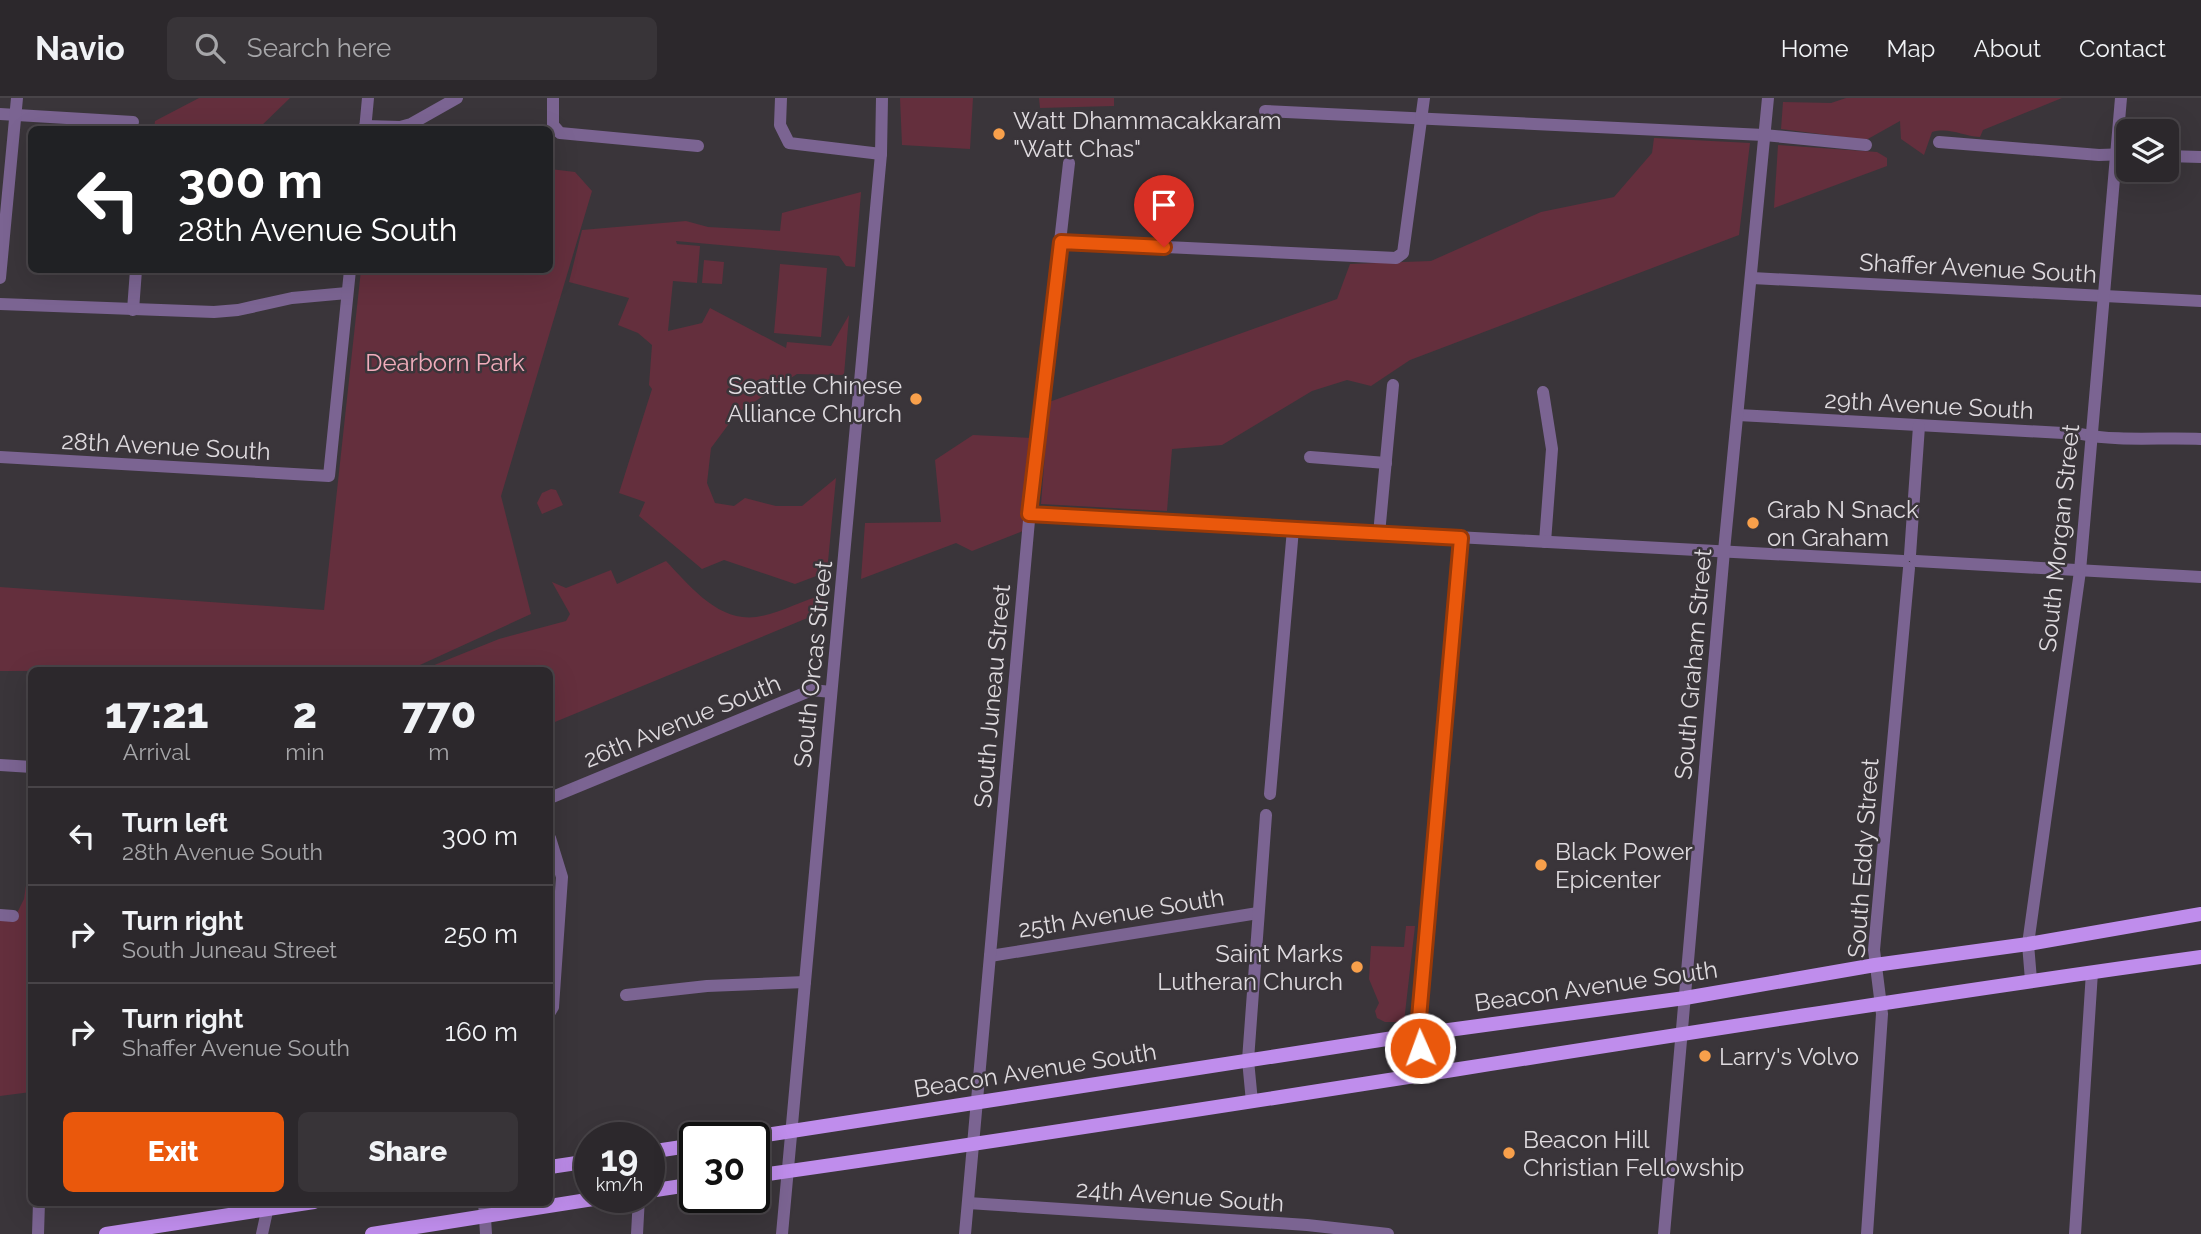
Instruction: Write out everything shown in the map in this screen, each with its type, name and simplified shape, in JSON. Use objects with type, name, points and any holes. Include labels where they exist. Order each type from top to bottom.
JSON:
[{"type":"main road","name":"Beacon Avenue South","points":[[770,1134],[1419,1034],[1685,998],[2201,914]]},
{"type":"main road","points":[[770,1174],[1423,1076],[1682,1032],[2201,957]]},
{"type":"main road","points":[[553,1167],[574,1163]]},
{"type":"main road","points":[[553,1202],[574,1200]]},
{"type":"main road","points":[[106,1234],[262,1206]]},
{"type":"main road","points":[[372,1234],[484,1209],[515,1206]]},
{"type":"street","points":[[0,278],[17,98]]},
{"type":"street","points":[[365,126],[368,98]]},
{"type":"street","points":[[404,126],[457,98]]},
{"type":"street","points":[[552,98],[553,125],[560,133],[698,146]]},
{"type":"street","points":[[781,98],[780,125],[789,143],[802,147],[881,153]]},
{"type":"street","name":"South Orcas Street","points":[[782,1234],[881,153],[882,98]]},
{"type":"street","points":[[1061,242],[1396,258],[1402,253],[1424,98]]},
{"type":"street","name":"South Graham Street","points":[[1664,1234],[1724,551],[1768,98]]},
{"type":"street","name":"South Morgan Street","points":[[2121,98],[2121,119]]},
{"type":"street","points":[[1265,111],[1764,135],[1866,145]]},
{"type":"street","points":[[0,114],[133,122]]},
{"type":"street","points":[[1939,142],[2116,154]]},
{"type":"street","points":[[2179,157],[2201,158]]},
{"type":"street","name":"South Juneau Street","points":[[965,1234],[1029,514],[1069,163]]},
{"type":"street","name":"South Morgan Street","points":[[2031,980],[2028,944],[2080,571],[2104,296],[2118,182]]},
{"type":"street","points":[[133,310],[136,273]]},
{"type":"street","points":[[0,304],[133,310],[238,310],[292,298],[347,293],[349,273]]},
{"type":"street","name":"Shaffer Avenue South","points":[[1752,278],[2201,301]]},
{"type":"street","name":"28th Avenue South","points":[[0,457],[329,476],[347,293]]},
{"type":"street","points":[[1379,534],[1393,385]]},
{"type":"street","points":[[1543,392],[1552,449],[1545,542]]},
{"type":"street","name":"29th Avenue South","points":[[1738,415],[2091,436],[2103,439],[2142,436],[2201,439]]},
{"type":"street","name":"South Eddy Street","points":[[1867,1234],[1881,1002],[1875,965],[1920,426]]},
{"type":"street","points":[[1310,457],[1386,463]]},
{"type":"street","points":[[1029,514],[2201,577]]},
{"type":"street","points":[[1270,793],[1293,529]]},
{"type":"street","points":[[1423,1076],[1419,1034],[1461,538]]},
{"type":"street","name":"26th Avenue South","points":[[553,797],[812,690],[831,692]]},
{"type":"street","points":[[0,765],[28,767]]},
{"type":"street","points":[[1252,1102],[1248,1060],[1266,815]]},
{"type":"street","points":[[553,848],[562,877],[553,1007]]},
{"type":"street","name":"25th Avenue South","points":[[990,956],[1258,913]]},
{"type":"street","points":[[2075,1234],[2092,972]]},
{"type":"street","points":[[626,995],[805,982]]},
{"type":"street","name":"24th Avenue South","points":[[968,1202],[1224,1228],[1307,1225],[1388,1234]]},
{"type":"street","points":[[38,1234],[39,1206]]},
{"type":"street","points":[[262,1234],[268,1206]]},
{"type":"street","points":[[484,1209],[486,1234]]},
{"type":"street","points":[[637,1234],[638,1213]]},
{"type":"green space","points":[[199,98],[290,98],[261,126],[154,126],[155,121]]},
{"type":"green space","points":[[900,98],[973,98],[970,149],[902,145]]},
{"type":"green space","points":[[1039,98],[1114,98],[1114,106],[1040,108]]},
{"type":"green space","points":[[1846,98],[2062,98],[1983,130],[1980,137],[1950,131],[1932,132],[1924,155],[1901,139],[1900,121],[1866,140],[1781,129],[1783,102],[1831,103]]},
{"type":"green space","points":[[1654,138],[1750,143],[1739,235],[1410,360],[1371,386],[1347,380],[1312,391],[1222,445],[1172,449],[1167,511],[1041,504],[1049,402],[1337,299],[1350,264],[1431,261],[1541,212],[1614,197],[1652,153]]},
{"type":"green space","points":[[1778,145],[1877,152],[1887,158],[1887,166],[1774,208]]},
{"type":"green space","name":"Dearborn Park","points":[[553,169],[575,172],[592,191],[501,496],[531,614],[416,667],[28,667],[28,671],[0,671],[0,587],[324,610],[361,273],[553,273]]},
{"type":"green space","points":[[861,192],[855,267],[846,266],[839,256],[676,241],[677,244],[700,246],[697,283],[673,281],[668,331],[702,323],[710,308],[786,348],[787,342],[831,346],[849,315],[844,375],[797,374],[737,413],[711,448],[707,483],[715,503],[734,506],[745,498],[776,506],[802,506],[836,478],[827,572],[795,584],[724,560],[702,569],[639,516],[645,502],[619,493],[652,389],[649,385],[652,345],[638,333],[618,325],[629,298],[569,282],[582,230],[686,221],[708,227],[780,231],[782,213]]},
{"type":"green space","points":[[704,260],[724,262],[722,284],[702,283]]},
{"type":"green space","points":[[780,264],[827,268],[821,337],[774,333]]},
{"type":"green space","points":[[973,435],[1033,438],[1023,531],[972,551],[956,543],[861,579],[865,523],[941,522],[935,460]]},
{"type":"green space","points":[[556,490],[563,505],[542,514],[537,503],[542,493]]},
{"type":"green space","points":[[666,561],[705,600],[729,614],[742,617],[765,615],[824,595],[822,612],[553,723],[553,667],[429,667],[499,639],[566,621],[570,614],[552,582],[566,588],[611,570],[617,584]]},
{"type":"green space","points":[[28,872],[28,1092],[0,1096],[0,921],[13,921],[24,899]]},
{"type":"green space","points":[[1406,926],[1415,926],[1404,1022],[1385,1022],[1377,1018],[1375,1011],[1379,1003],[1369,979],[1371,946],[1404,947]]},
{"type":"place","name":"Watt Dhammacakkaram \"Watt Chas\"","points":[[999,134]]},
{"type":"place","name":"Seattle Chinese Alliance Church","points":[[916,399]]},
{"type":"place","name":"Grab N Snack on Graham","points":[[1753,523]]},
{"type":"place","name":"Black Power Epicenter","points":[[1541,865]]},
{"type":"place","name":"Saint Marks Lutheran Church","points":[[1357,967]]},
{"type":"place","name":"Larry's Volvo","points":[[1705,1056]]},
{"type":"place","name":"Beacon Hill Christian Fellowship","points":[[1509,1153]]},
{"type":"route","points":[[1164,247],[1061,242],[1029,514],[1461,538],[1427,917],[1419,1018],[1420,1048]]}]
